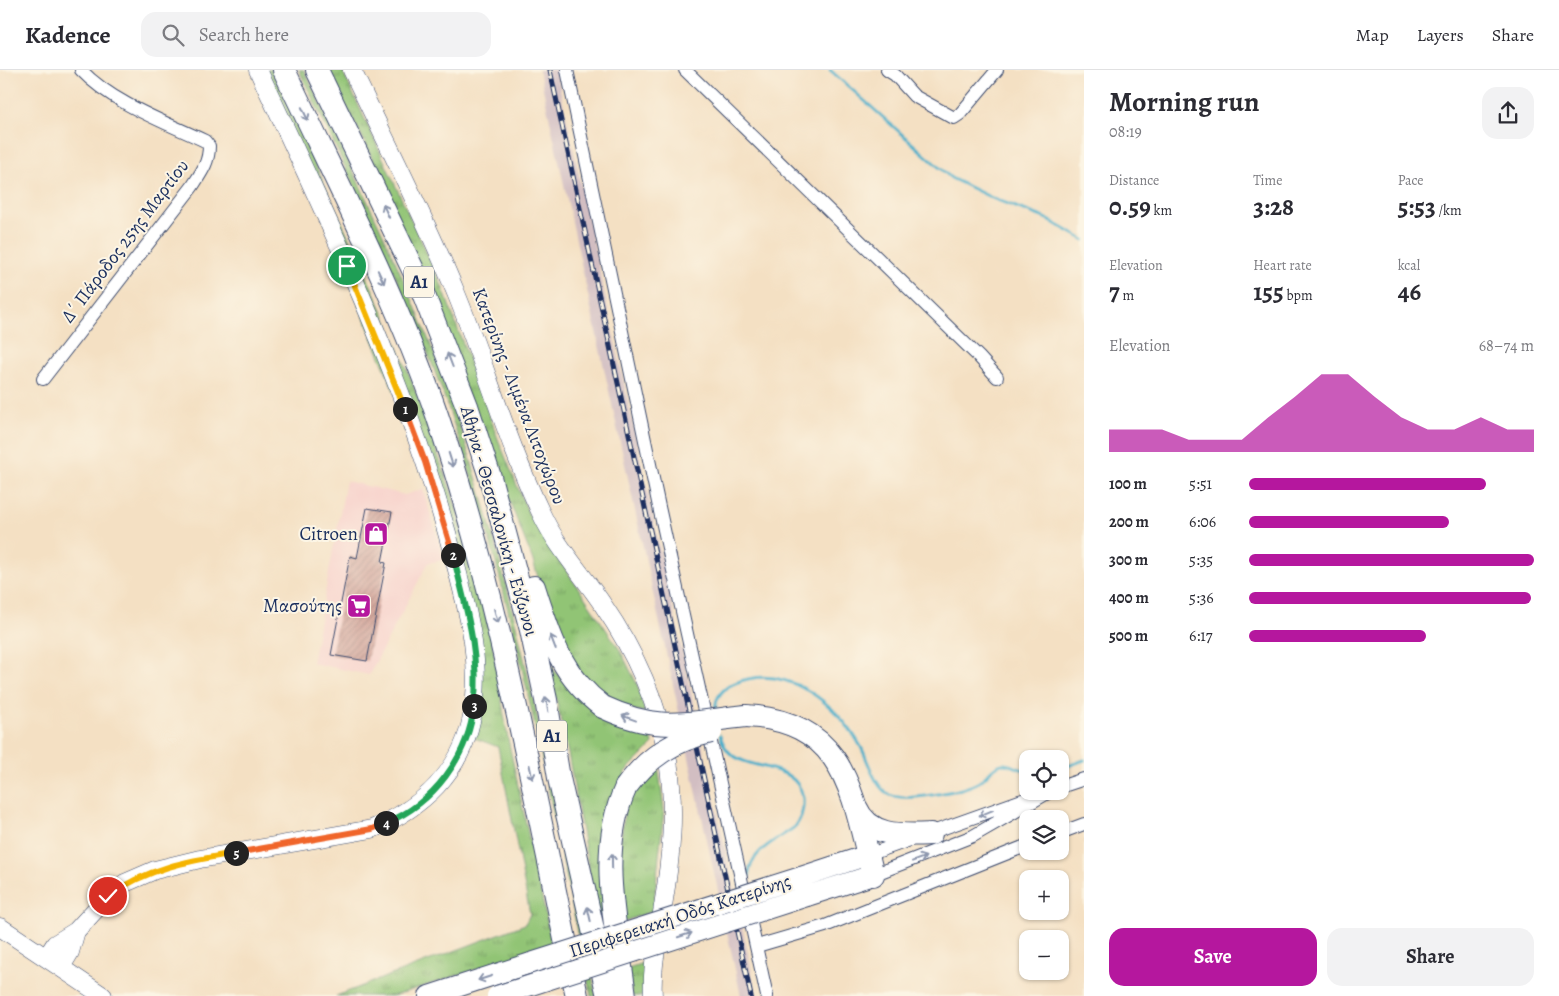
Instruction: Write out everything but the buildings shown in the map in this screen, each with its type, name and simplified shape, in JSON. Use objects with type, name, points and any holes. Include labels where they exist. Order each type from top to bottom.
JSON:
[{"type":"highway","name":"Αθήνα - Θεσσαλονίκη - Εύζωνοι","points":[[284,70],[389,294],[439,423],[460,487],[502,639],[577,996]]},
{"type":"highway","name":"Αθήνα - Θεσσαλονίκη - Εύζωνοι","points":[[317,70],[418,280],[467,406],[490,477],[535,648],[559,778],[608,996]]},
{"type":"highway","points":[[490,477],[510,517],[558,657],[582,689],[604,707],[639,721],[658,724],[680,725],[782,720],[811,734],[827,748],[838,764],[864,820],[873,827],[900,835],[931,834]]},
{"type":"highway","points":[[625,996],[614,918],[611,838],[613,820],[626,787],[648,761],[676,743],[746,722],[785,733],[805,743],[819,756],[836,784],[863,868]]},
{"type":"highway","points":[[853,799],[863,868]]},
{"type":"highway","points":[[563,931],[566,996]]},
{"type":"main road","name":"Περιφερειακή Οδός Κατερίνης","points":[[429,996],[804,887],[863,868]]},
{"type":"main road","name":"Περιφερειακή Οδός Κατερίνης","points":[[497,996],[804,887]]},
{"type":"street","name":"Δ΄ Πάροδος 25ης Μαρτίου","points":[[43,379],[192,187],[206,167],[209,156],[209,146],[205,141],[159,121],[98,85],[81,70]]},
{"type":"street","points":[[53,963],[70,952],[76,932],[108,896],[125,883],[155,870],[200,859],[372,829],[398,818],[418,805],[445,778],[463,746],[473,714],[476,671],[473,643],[450,544],[425,462],[363,301],[258,70]]},
{"type":"street","name":"Κατερίνης - Λιμένα Λιτοχώρου","points":[[352,70],[429,229],[457,296],[520,468],[543,517],[620,632],[634,657],[660,725],[668,762],[673,812],[668,876],[654,966],[654,996]]},
{"type":"street","points":[[567,70],[659,507],[768,996]]},
{"type":"street","points":[[685,70],[979,357],[997,377]]},
{"type":"street","points":[[893,72],[914,96],[954,118],[960,114],[997,70]]},
{"type":"street","points":[[1069,785],[1084,779]]},
{"type":"street","name":"Περιφερειακή Οδός Κατερίνης","points":[[863,868],[931,834],[1025,800]]},
{"type":"street","points":[[863,868],[973,836],[1035,800]]},
{"type":"street","points":[[1069,829],[1084,824]]},
{"type":"street","points":[[757,946],[825,926],[1019,849]]},
{"type":"street","points":[[0,927],[103,996]]},
{"type":"shaded area","points":[[539,70],[556,70],[757,996],[741,996]]},
{"type":"shaded area","points":[[346,481],[405,495],[423,489],[444,560],[428,563],[369,675],[312,663]]},
{"type":"green space","points":[[264,70],[272,70],[383,312],[411,379],[453,497],[491,635],[508,739],[552,945],[393,996],[336,996],[525,924],[530,914],[498,747],[472,737],[478,716],[451,532]]},
{"type":"green space","points":[[299,70],[304,70],[385,238],[422,324],[455,411],[478,483],[517,628],[596,996],[591,996],[529,701],[494,554],[473,482],[449,410],[416,323]]},
{"type":"green space","points":[[327,70],[342,70],[442,286],[498,439],[529,515],[620,650],[637,684],[645,712],[634,710],[598,693],[561,649],[532,558],[394,209],[365,142]]},
{"type":"green space","points":[[545,648],[553,669],[573,692],[630,729],[651,734],[653,744],[625,772],[606,925],[599,926],[568,753]]},
{"type":"green space","points":[[658,765],[664,810],[653,911],[619,923],[616,879],[626,799]]},
{"type":"green space","points":[[646,962],[646,996],[632,996],[628,968]]},
{"type":"waterway","points":[[830,70],[951,178],[992,198],[1045,218],[1084,240]]},
{"type":"waterway","points":[[716,711],[716,702],[720,694],[735,683],[754,678],[773,678],[791,683],[808,691],[839,716],[861,747],[880,786],[890,795],[898,797],[921,796],[961,789],[979,782],[1002,764],[1019,768]]},
{"type":"waterway","points":[[720,735],[724,745],[731,754],[750,763],[784,773],[793,779],[799,787],[803,798],[802,813],[795,827],[759,853],[750,867],[749,876]]},
{"type":"waterway","points":[[1069,766],[1084,760]]},
{"type":"railway","points":[[550,70],[751,996]]},
{"type":"place","name":"Citroen","points":[[376,534]]},
{"type":"place","name":"Μασούτης","points":[[359,606]]},
{"type":"route","points":[[108,896],[125,883],[175,864],[372,829],[398,818],[418,805],[445,778],[470,729],[476,691],[473,643],[463,593],[450,544],[425,462],[363,301],[347,266]]}]
